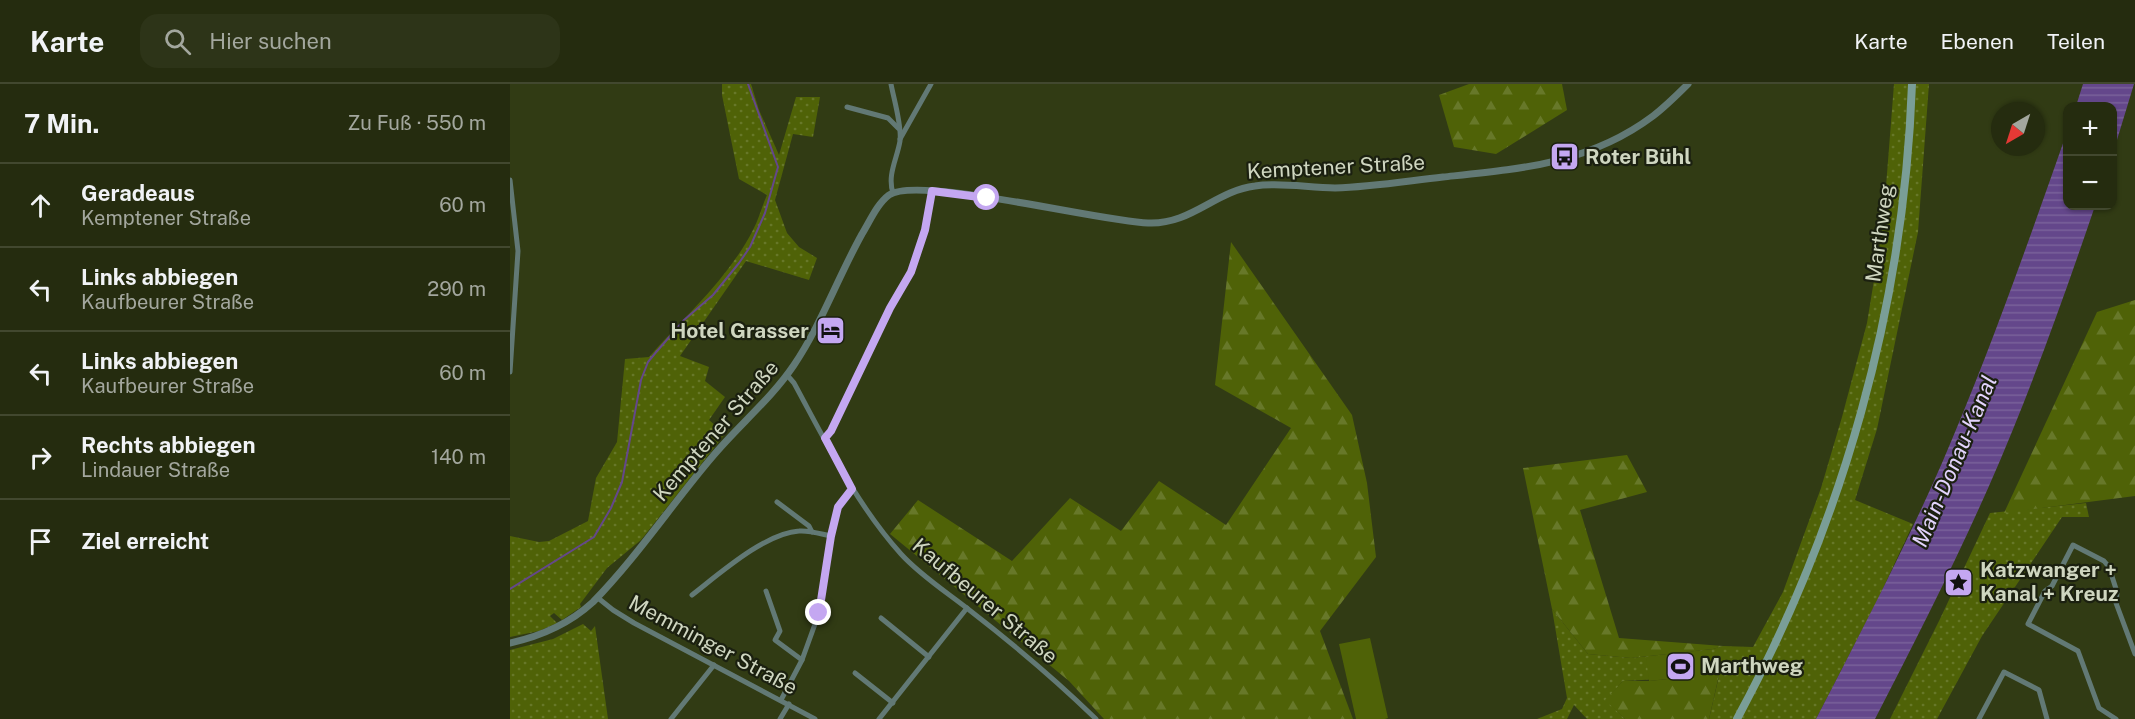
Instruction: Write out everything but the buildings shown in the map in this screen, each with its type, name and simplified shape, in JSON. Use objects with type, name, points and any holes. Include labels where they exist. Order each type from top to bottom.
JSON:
[{"type":"main road","name":"Marthweg","points":[[1737,719],[1774,647],[1812,560],[1833,504],[1860,419],[1879,345],[1896,254],[1904,192],[1912,84]]},
{"type":"street","points":[[891,84],[900,139]]},
{"type":"street","points":[[893,193],[890,183],[891,174],[900,139],[931,84]]},
{"type":"street","name":"Kemptener Straße","points":[[510,643],[554,629],[582,612],[597,598],[716,452],[766,401],[787,375],[807,344],[868,224],[881,203],[893,193],[904,189],[932,191],[1021,202],[1137,222],[1161,223],[1187,216],[1232,192],[1254,186],[1341,188],[1526,168],[1558,162],[1598,147],[1634,128],[1659,111],[1688,84]]},
{"type":"street","points":[[847,107],[888,118],[899,129]]},
{"type":"street","points":[[510,180],[518,238],[510,372]]},
{"type":"street","points":[[825,438],[831,431],[890,308],[911,272],[925,230],[932,191]]},
{"type":"street","points":[[510,241],[518,238]]},
{"type":"street","name":"Kaufbeurer Straße","points":[[787,375],[794,383],[852,489],[902,555],[1017,649],[1096,719]]},
{"type":"street","points":[[781,700],[802,660],[819,613],[838,507],[852,489]]},
{"type":"street","points":[[777,502],[809,526],[812,532]]},
{"type":"street","points":[[692,595],[758,546],[798,531],[831,536]]},
{"type":"street","points":[[2116,719],[2099,708],[2078,651],[2028,624],[2045,591],[2052,586],[2073,545],[2104,561],[2109,567],[2117,592],[2116,603],[2135,654]]},
{"type":"street","points":[[765,591],[780,631],[775,640],[802,660]]},
{"type":"street","name":"Memminger Straße","points":[[597,598],[634,623],[815,719]]},
{"type":"street","points":[[879,719],[967,609]]},
{"type":"street","points":[[881,618],[929,657]]},
{"type":"street","points":[[671,719],[714,665]]},
{"type":"street","points":[[1979,719],[2004,672],[2039,690],[2047,719]]},
{"type":"street","points":[[855,673],[893,703]]},
{"type":"street","points":[[780,719],[789,704]]},
{"type":"green space","points":[[722,84],[751,84],[759,110],[779,155],[796,97],[820,97],[813,137],[793,134],[775,200],[787,233],[799,247],[817,258],[809,280],[746,261],[680,356],[709,367],[705,381],[725,397],[709,420],[725,434],[641,540],[607,568],[580,604],[581,607],[562,620],[554,613],[550,616],[557,623],[539,631],[510,637],[510,536],[539,542],[549,541],[588,521],[596,478],[617,442],[625,359],[649,357],[719,281],[743,248],[759,217],[767,195],[739,179],[722,95]]},
{"type":"green space","points":[[1469,84],[1562,84],[1567,110],[1496,154],[1454,147],[1439,95]]},
{"type":"green space","points":[[1894,84],[1929,84],[1918,232],[1877,429],[1855,500],[1913,524],[1878,599],[1816,719],[1709,719],[1719,676],[1623,681],[1606,700],[1625,719],[1587,719],[1574,705],[1567,719],[1537,719],[1562,709],[1567,698],[1552,609],[1588,654],[1631,658],[1723,646],[1753,647],[1783,592],[1821,488],[1867,323],[1883,225]]},
{"type":"green space","points":[[1231,242],[1352,415],[1367,483],[1376,557],[1320,631],[1353,719],[1104,719],[1069,681],[890,534],[918,500],[1012,561],[1070,498],[1121,531],[1159,481],[1226,525],[1291,428],[1215,385]]},
{"type":"green space","points":[[2135,300],[2135,496],[2004,513],[2097,312]]},
{"type":"green space","points":[[1627,455],[1647,492],[1580,510],[1619,638],[1723,646],[1631,658],[1588,654],[1552,609],[1523,468]]},
{"type":"green space","points":[[2086,503],[2089,517],[2062,517],[1982,636],[1937,719],[1890,719],[1990,513]]},
{"type":"green space","points":[[583,624],[591,631],[595,626],[608,719],[510,719],[510,650],[553,639]]},
{"type":"green space","points":[[1370,638],[1388,718],[1385,719],[1356,719],[1339,644]]},
{"type":"green space","name":"Marthweg","points":[[1711,650],[1714,674],[1649,681],[1646,657]]},
{"type":"green space","points":[[1719,675],[1709,719],[1625,719],[1605,700],[1623,681],[1649,681]]},
{"type":"water","points":[[2083,84],[2134,84],[2117,140],[2117,102],[2077,102]]},
{"type":"water","name":"Main-Donau-Kanal","points":[[2063,143],[2063,210],[2094,210],[2071,277],[2004,452],[1948,574],[1875,719],[1816,719],[1897,560],[1942,463],[2023,257]]},
{"type":"waterway","points":[[658,350],[684,320],[713,295],[739,263],[750,247],[765,213],[778,167],[748,84]]},
{"type":"waterway","points":[[510,589],[594,537],[611,508],[622,482],[641,380],[648,362],[657,351]]},
{"type":"place","name":"Roter Bühl","points":[[1564,157]]},
{"type":"place","name":"Hotel Grasser","points":[[830,331]]},
{"type":"place","name":"Katzwanger + Kanal + Kreuz","points":[[1959,582]]},
{"type":"place","name":"Marthweg","points":[[1680,666]]},
{"type":"route","points":[[819,613],[838,507],[852,489],[825,438],[831,431],[890,308],[911,272],[925,230],[932,191],[987,198]]}]
